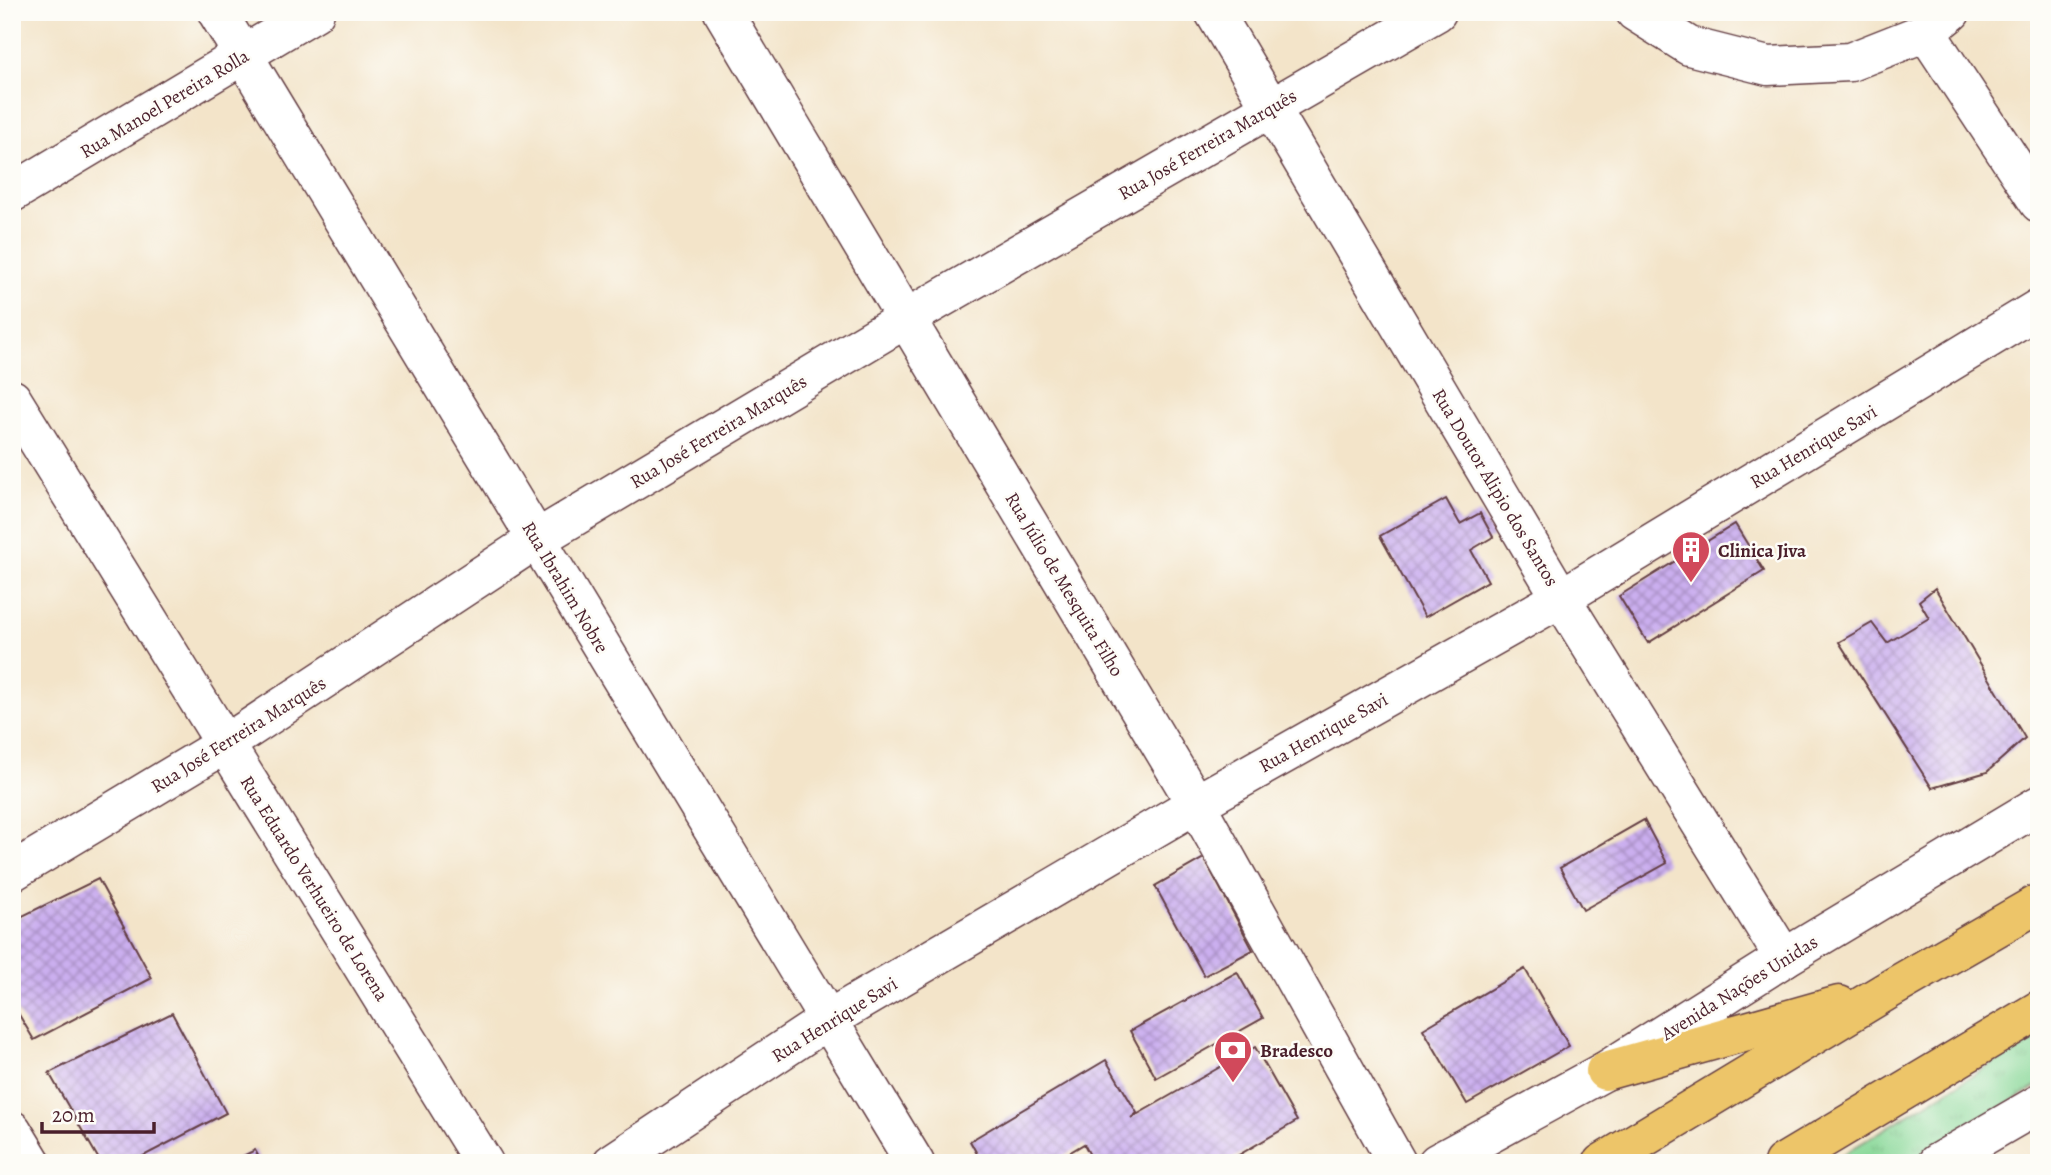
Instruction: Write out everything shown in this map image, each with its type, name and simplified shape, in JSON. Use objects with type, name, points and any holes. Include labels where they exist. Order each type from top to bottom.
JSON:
[{"type":"main road","points":[[1602,1163],[1885,992],[2039,903]]},
{"type":"main road","points":[[1605,1071],[1885,992]]},
{"type":"main road","points":[[1783,1163],[2039,1010]]},
{"type":"street","name":"Rua Ibrahim Nobre","points":[[217,12],[915,1163]]},
{"type":"street","name":"Rua Manoel Pereira Rolla","points":[[12,193],[315,12]]},
{"type":"street","name":"Rua Júlio de Mesquita Filho","points":[[723,12],[1196,804],[1397,1163]]},
{"type":"street","name":"Rua Doutor Alipio dos Santos","points":[[1214,12],[1561,598],[1784,958]]},
{"type":"street","name":"Rua José Ferreira Marquês","points":[[12,872],[227,743],[537,539],[907,318],[1437,12]]},
{"type":"street","points":[[1635,12],[1689,46],[1768,66],[1850,62],[1939,22],[2039,203]]},
{"type":"street","name":"Rua Henrique Savi","points":[[612,1163],[829,1019],[1196,804],[1561,598],[2039,308]]},
{"type":"street","name":"Rua Eduardo Verhueiro de Lorena","points":[[12,399],[227,743],[484,1163]]},
{"type":"street","name":"Avenida Nações Unidas","points":[[1437,1163],[1605,1071],[1784,958],[2039,805]]},
{"type":"street","points":[[1937,1163],[2039,1104]]},
{"type":"street","points":[[12,1130],[32,1163]]},
{"type":"green space","points":[[2039,1035],[2039,1085],[1908,1163],[1829,1163]]},
{"type":"building","points":[[1446,499],[1460,524],[1480,513],[1493,537],[1471,550],[1488,581],[1425,617],[1380,536]]},
{"type":"building","name":"Clinica Jiva","points":[[1735,524],[1764,571],[1648,643],[1619,596]]},
{"type":"building","points":[[1935,588],[2025,738],[1987,772],[1932,788],[1839,642],[1872,623],[1887,643],[1929,618],[1919,601]]},
{"type":"building","points":[[1644,820],[1667,863],[1583,910],[1560,868]]},
{"type":"building","points":[[1204,858],[1253,950],[1204,976],[1155,886]]},
{"type":"building","points":[[98,879],[152,978],[34,1040],[12,1003],[12,921]]},
{"type":"building","points":[[1525,969],[1569,1046],[1467,1104],[1423,1029]]},
{"type":"building","points":[[1237,972],[1263,1018],[1156,1078],[1130,1031]]},
{"type":"building","points":[[172,1013],[226,1113],[130,1163],[101,1163],[49,1073]]},
{"type":"building","name":"Bradesco","points":[[1255,1047],[1297,1121],[1225,1163],[1094,1163],[1084,1144],[1052,1163],[982,1163],[970,1141],[1106,1060],[1137,1113],[1131,1118]]},
{"type":"building","points":[[255,1150],[262,1163],[229,1163]]},
{"type":"place","name":"Clinica Jiva","points":[[1691,584]]},
{"type":"place","name":"Bradesco","points":[[1233,1084]]}]
